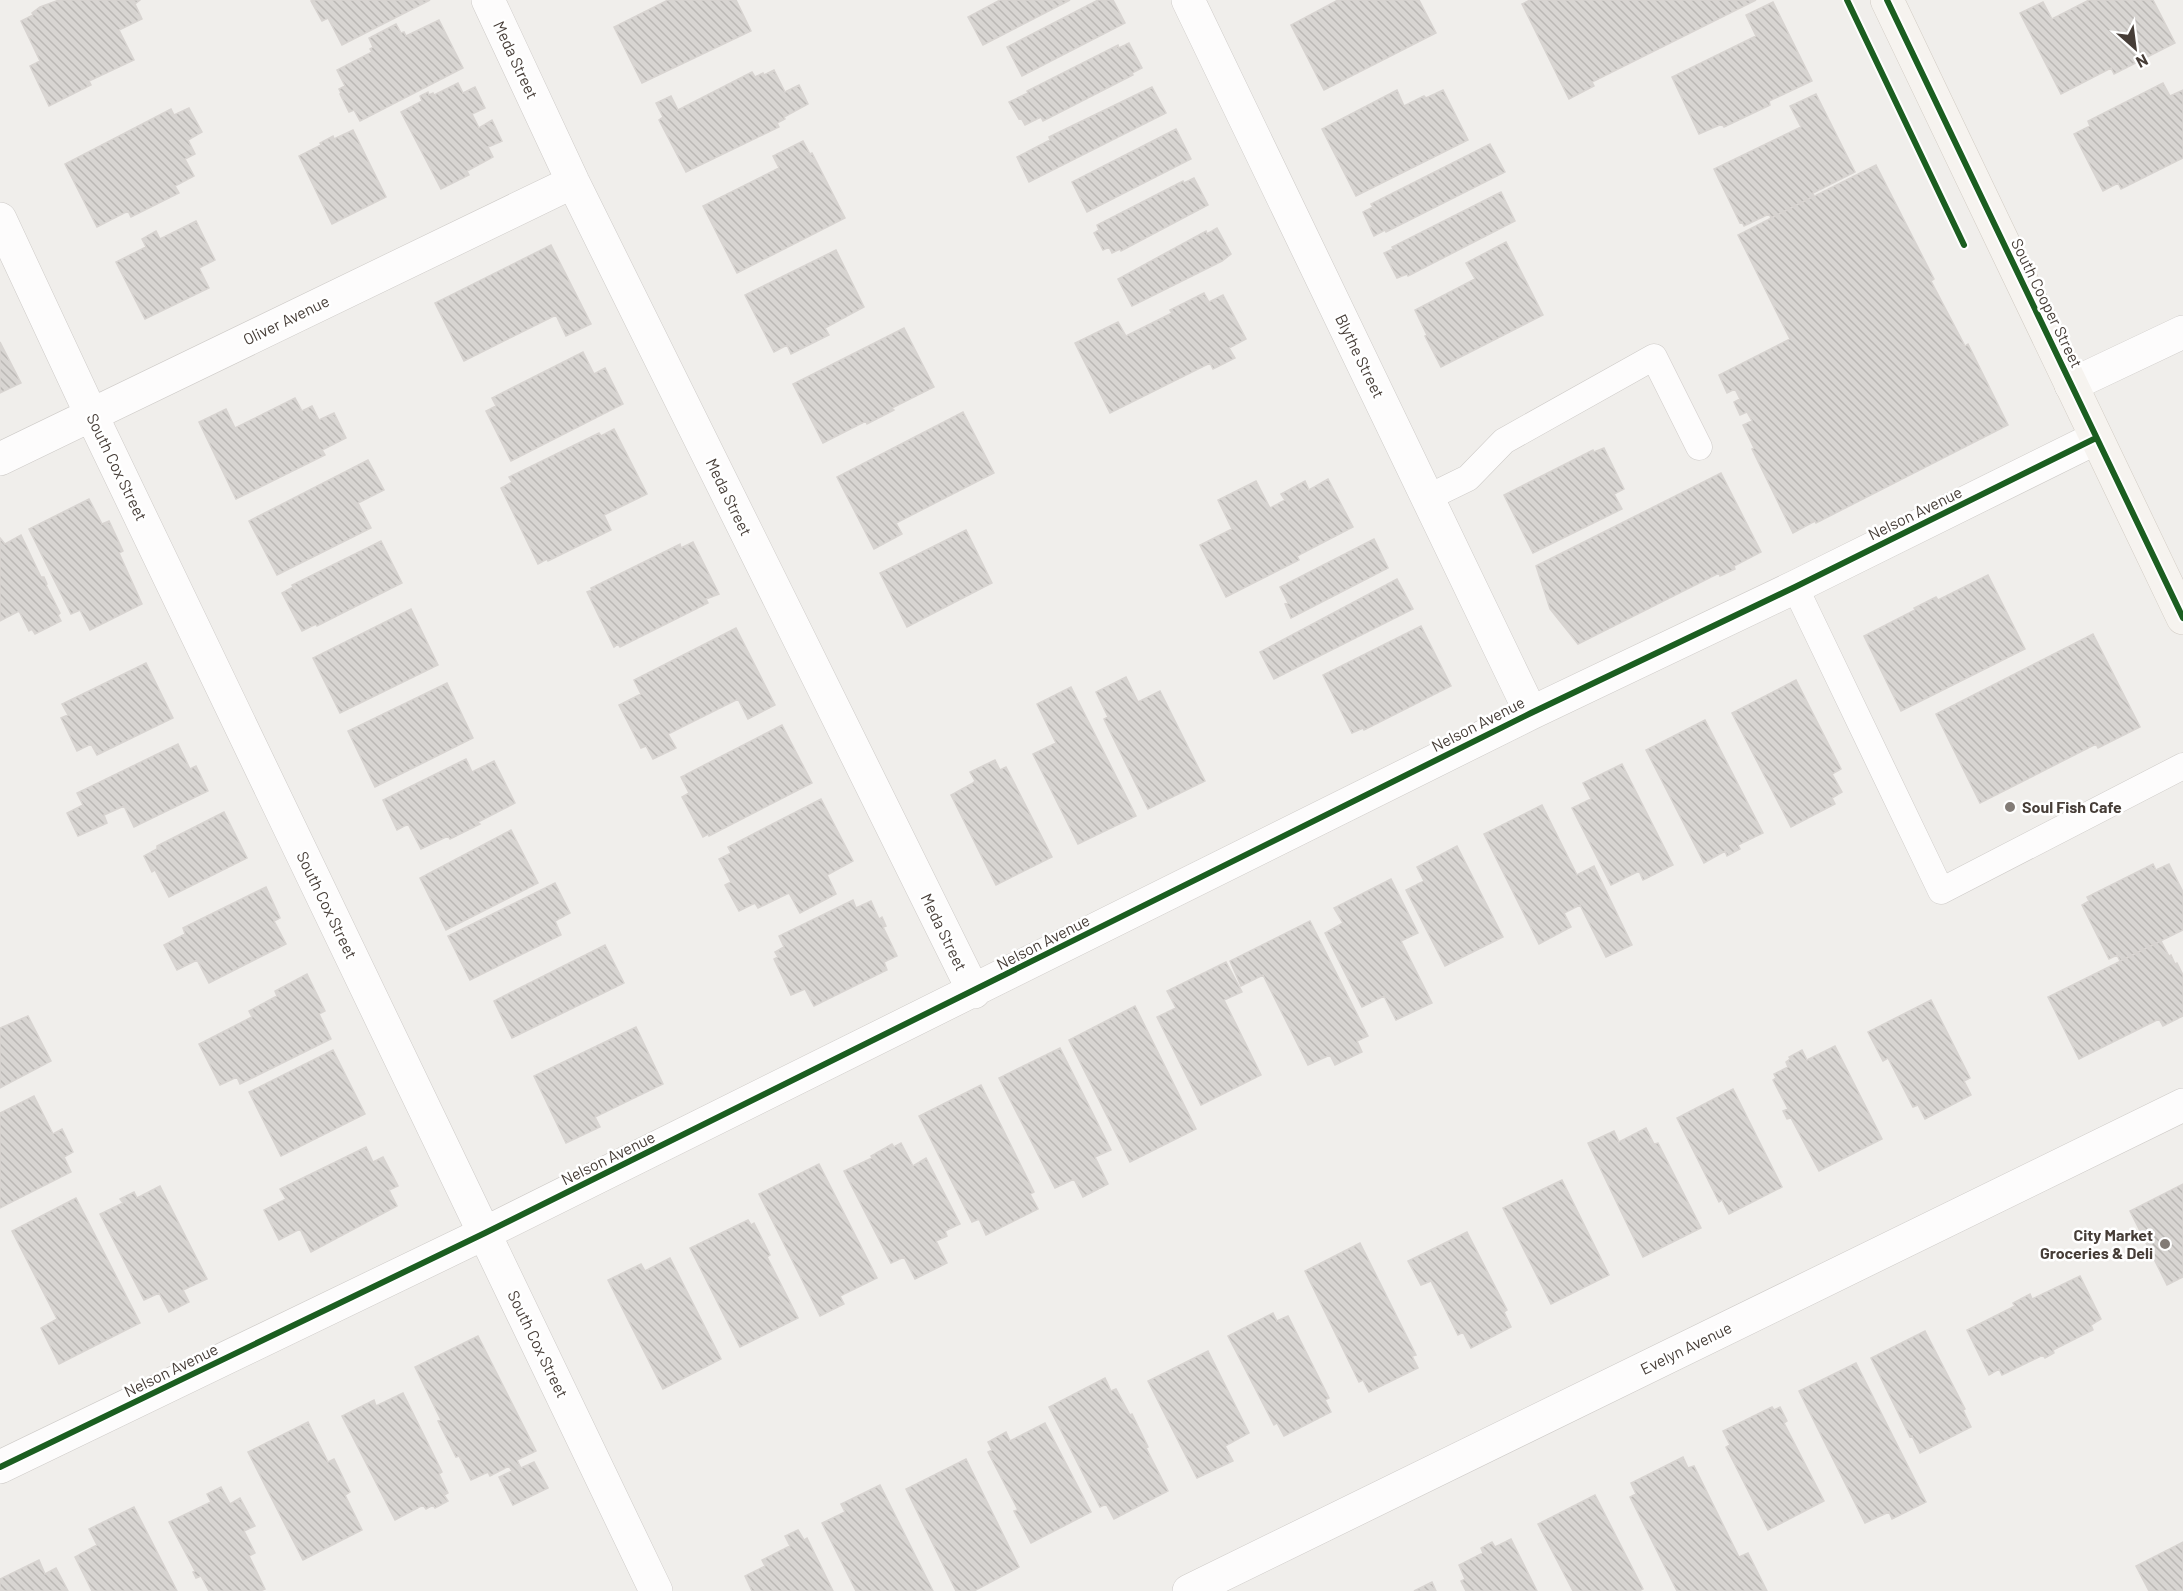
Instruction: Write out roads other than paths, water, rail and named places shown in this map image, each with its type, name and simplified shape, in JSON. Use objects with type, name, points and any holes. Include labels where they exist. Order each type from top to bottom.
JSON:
[{"type":"main road","name":"South Cooper Street","points":[[1887,0],[2183,618]]},
{"type":"street","name":"Meda Street","points":[[488,0],[573,182],[974,992]]},
{"type":"street","name":"Blythe Street","points":[[1188,0],[1531,713]]},
{"type":"street","name":"Oliver Avenue","points":[[0,459],[573,182]]},
{"type":"street","name":"South Cox Street","points":[[0,219],[91,414],[656,1591]]},
{"type":"street","points":[[2071,385],[2183,332]]},
{"type":"street","name":"Nelson Avenue","points":[[0,1467],[485,1233],[974,992],[1531,713],[1795,587],[2096,438]]},
{"type":"street","name":"Evelyn Avenue","points":[[1189,1591],[2183,1105]]},
{"type":"lane","points":[[1427,498],[1468,478],[1504,441],[1654,357],[1700,447]]},
{"type":"lane","points":[[1795,587],[1941,891],[2183,766]]},
{"type":"place","name":"Soul Fish Cafe","points":[[2010,807]]},
{"type":"place","name":"City Market Groceries & Deli","points":[[2165,1244]]}]
